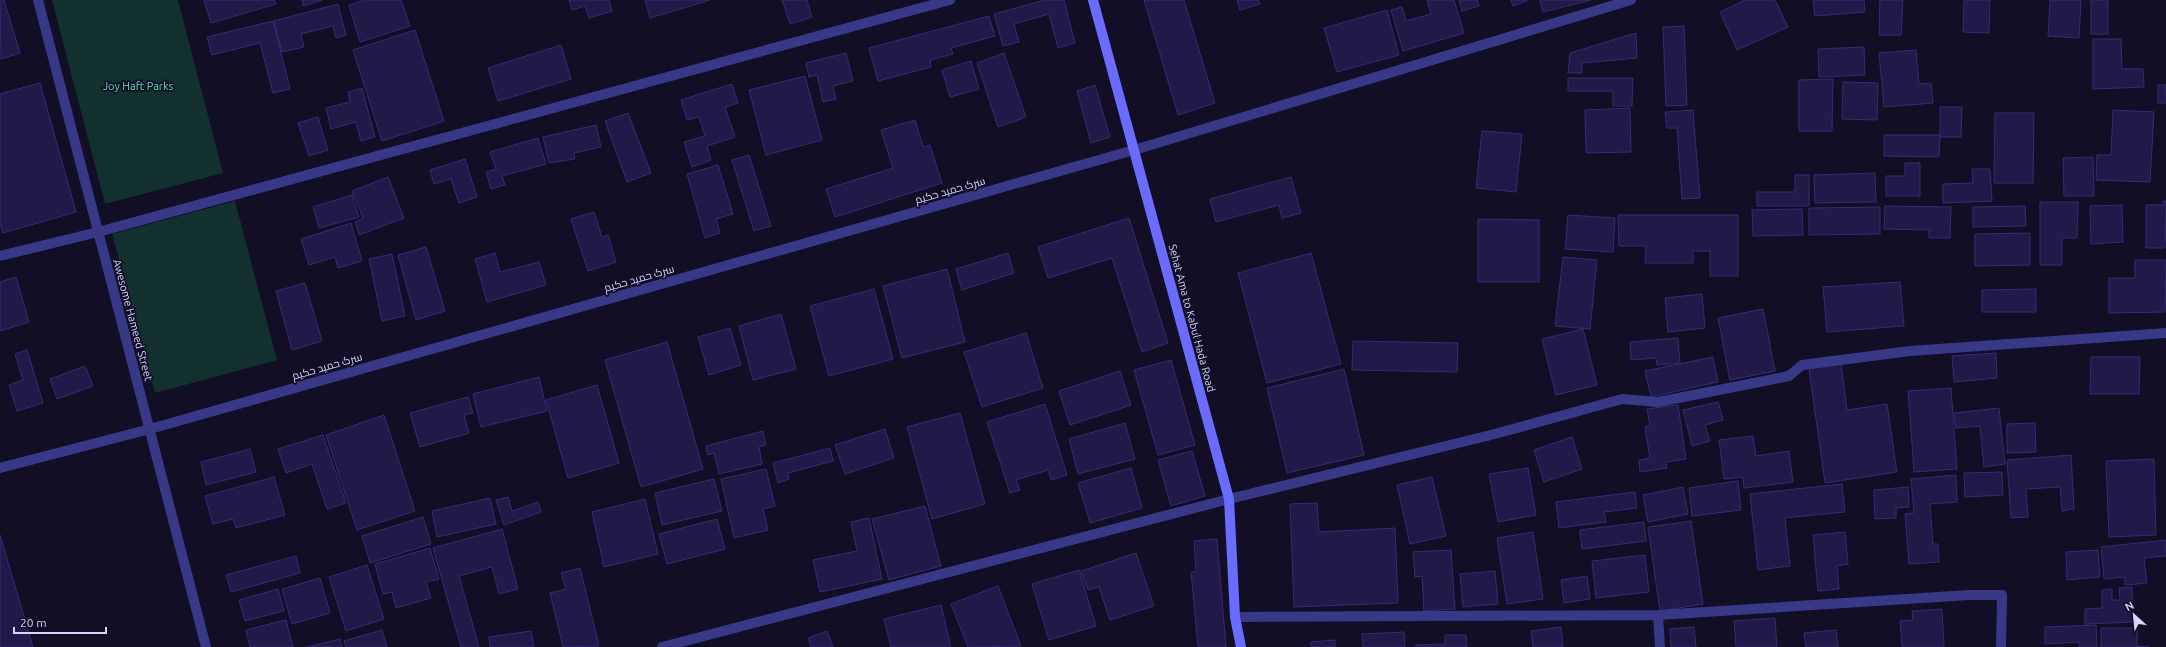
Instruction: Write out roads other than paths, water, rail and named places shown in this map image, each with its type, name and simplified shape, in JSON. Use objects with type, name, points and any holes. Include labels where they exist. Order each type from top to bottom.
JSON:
[{"type":"main road","name":"Sehat Ama to Kabul Hada Road","points":[[1093,0],[1229,499],[1235,617],[1241,647]]},
{"type":"street","name":"Awesome Hameed Street","points":[[38,0],[206,647]]},
{"type":"street","points":[[0,256],[98,232],[950,0]]},
{"type":"street","name":"سرک حمید حکیم","points":[[0,468],[150,429],[1134,150],[1631,0]]},
{"type":"street","points":[[662,647],[1229,499],[1495,434],[1622,399],[1658,402],[1789,376],[1802,364],[1910,351],[2166,333]]},
{"type":"street","points":[[1235,617],[1658,615],[1969,595],[2002,595],[2001,647]]},
{"type":"street","points":[[1658,615],[1660,647]]},
{"type":"park label","name":"Joy Haft Parks","points":[[138,86]]}]
